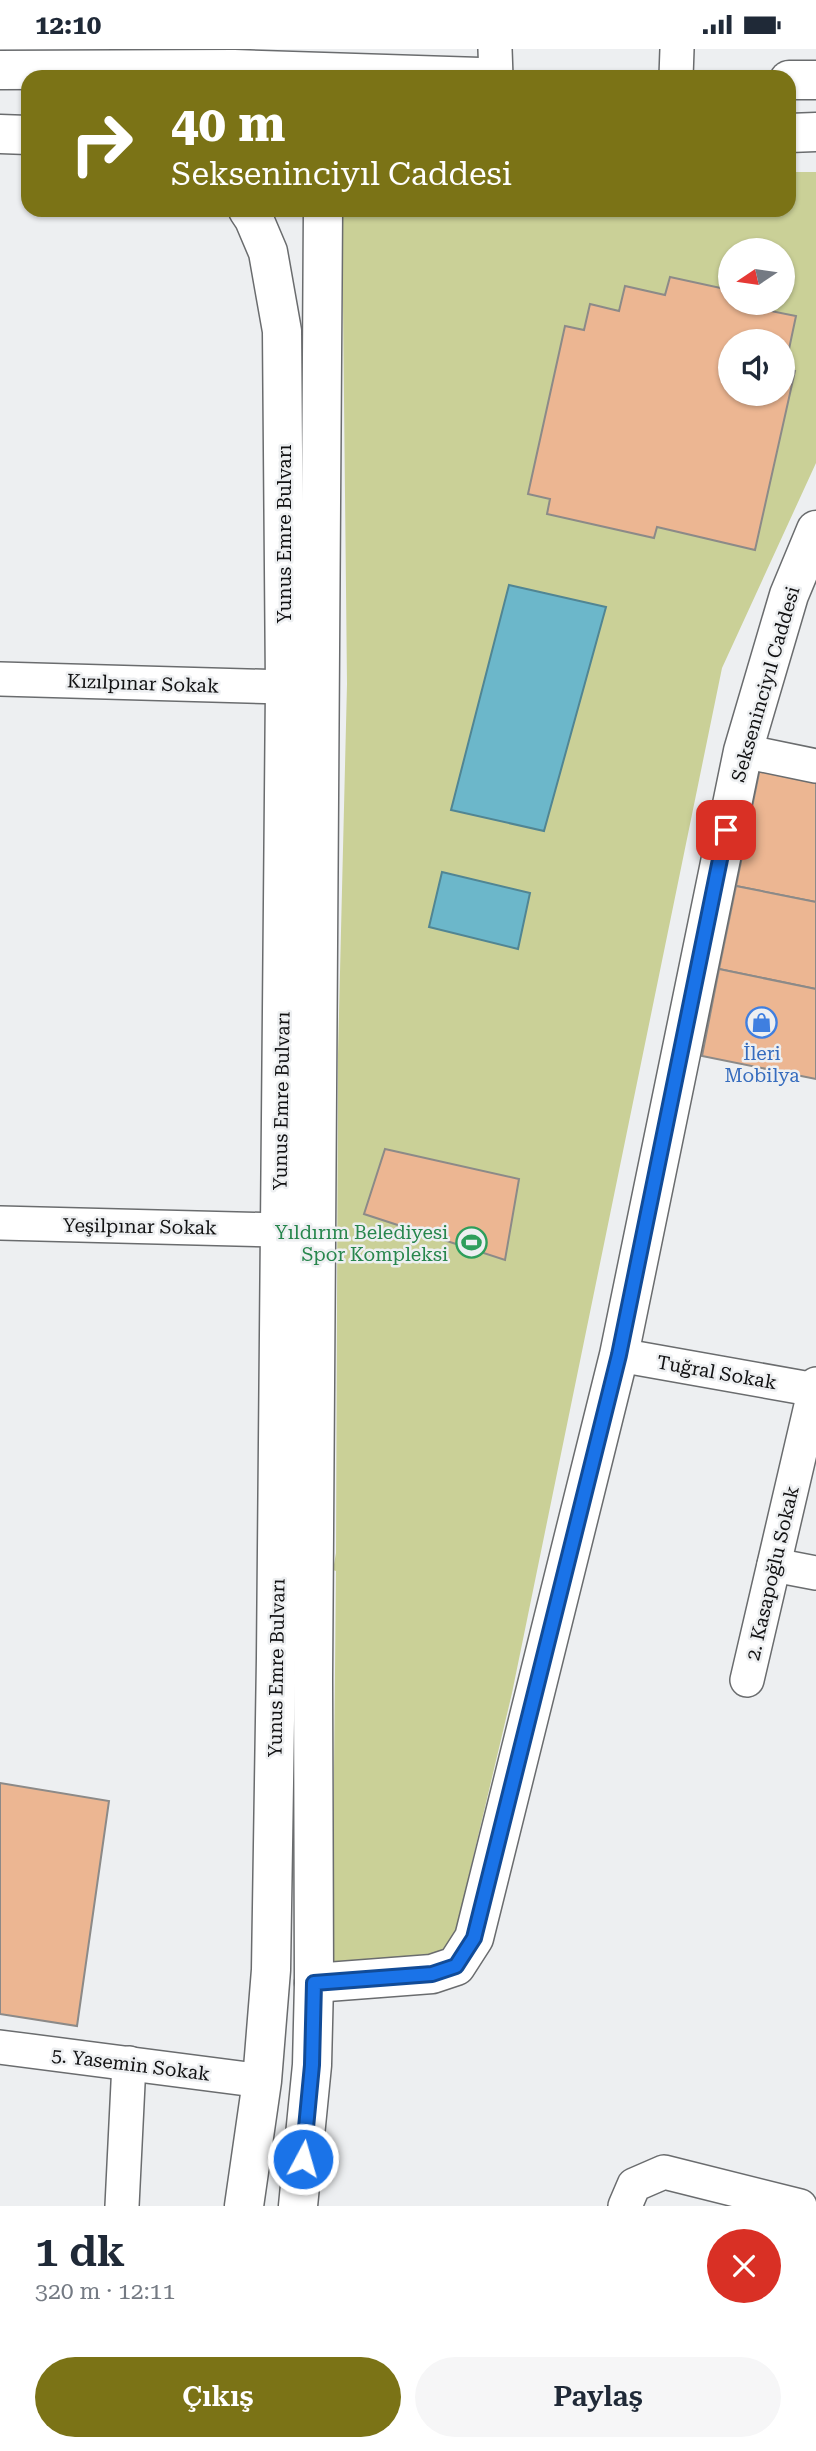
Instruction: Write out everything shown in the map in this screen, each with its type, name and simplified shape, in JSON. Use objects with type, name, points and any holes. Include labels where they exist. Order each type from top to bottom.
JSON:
[{"type":"main road","points":[[405,49],[428,70]]},
{"type":"main road","points":[[0,70],[327,66],[375,70]]},
{"type":"main road","points":[[796,80],[816,80]]},
{"type":"main road","points":[[796,132],[816,132]]},
{"type":"main road","points":[[0,134],[21,135]]},
{"type":"main road","name":"Yunus Emre Bulvarı","points":[[244,2206],[262,2081],[271,1957],[285,687],[282,331],[268,252],[253,217]]},
{"type":"main road","points":[[279,217],[282,331]]},
{"type":"main road","name":"Yunus Emre Bulvarı","points":[[298,2206],[312,2065],[314,1983],[313,1679],[323,217]]},
{"type":"main road","name":"Sekseninciyıl Caddesi","points":[[314,1983],[432,1974],[456,1966],[474,1938],[619,1355],[743,751],[789,595],[816,530]]},
{"type":"street","points":[[495,49],[496,70]]},
{"type":"street","points":[[676,70],[677,49]]},
{"type":"street","name":"Kızılpınar Sokak","points":[[0,678],[285,687]]},
{"type":"street","points":[[743,751],[816,766]]},
{"type":"street","name":"Yeşilpınar Sokak","points":[[0,1223],[279,1230]]},
{"type":"street","name":"Tuğral Sokak","points":[[619,1355],[816,1388]]},
{"type":"street","name":"2. Kasapoğlu Sokak","points":[[747,1680],[816,1388]]},
{"type":"street","points":[[774,1565],[816,1573]]},
{"type":"street","name":"5. Yasemin Sokak","points":[[0,2047],[262,2081]]},
{"type":"street","points":[[118,2205],[130,2063]]},
{"type":"street","points":[[625,2206],[634,2185],[664,2172],[800,2206]]},
{"type":"green space","name":"Yıldırım Belediyesi Spor Kompleksi","points":[[796,172],[816,172],[816,463],[722,668],[512,1693],[450,1955],[332,1970],[338,1055],[347,684],[342,217],[796,217]]},
{"type":"water","points":[[509,585],[606,607],[544,831],[451,810]]},
{"type":"water","points":[[442,872],[530,893],[518,949],[429,927]]},
{"type":"building","points":[[670,277],[718,287],[718,315],[796,316],[793,329],[718,329],[718,406],[787,406],[755,550],[657,527],[654,538],[547,514],[550,499],[528,494],[565,326],[584,330],[590,304],[619,311],[625,286],[665,295]]},
{"type":"building","points":[[761,763],[816,774],[816,902],[736,886]]},
{"type":"building","points":[[736,886],[816,902],[816,989],[719,969]]},
{"type":"building","name":"İleri Mobilya","points":[[719,969],[816,989],[816,1079],[702,1056]]},
{"type":"building","points":[[385,1149],[519,1179],[505,1260],[364,1214]]},
{"type":"building","points":[[0,1783],[109,1801],[77,2026],[0,2014]]},
{"type":"place","name":"İleri Mobilya","points":[[762,1022]]},
{"type":"place","name":"Yıldırım Belediyesi Spor Kompleksi","points":[[471,1243]]},
{"type":"route","points":[[303,2159],[312,2065],[314,1983],[432,1974],[456,1966],[474,1938],[619,1355],[726,830]]}]
